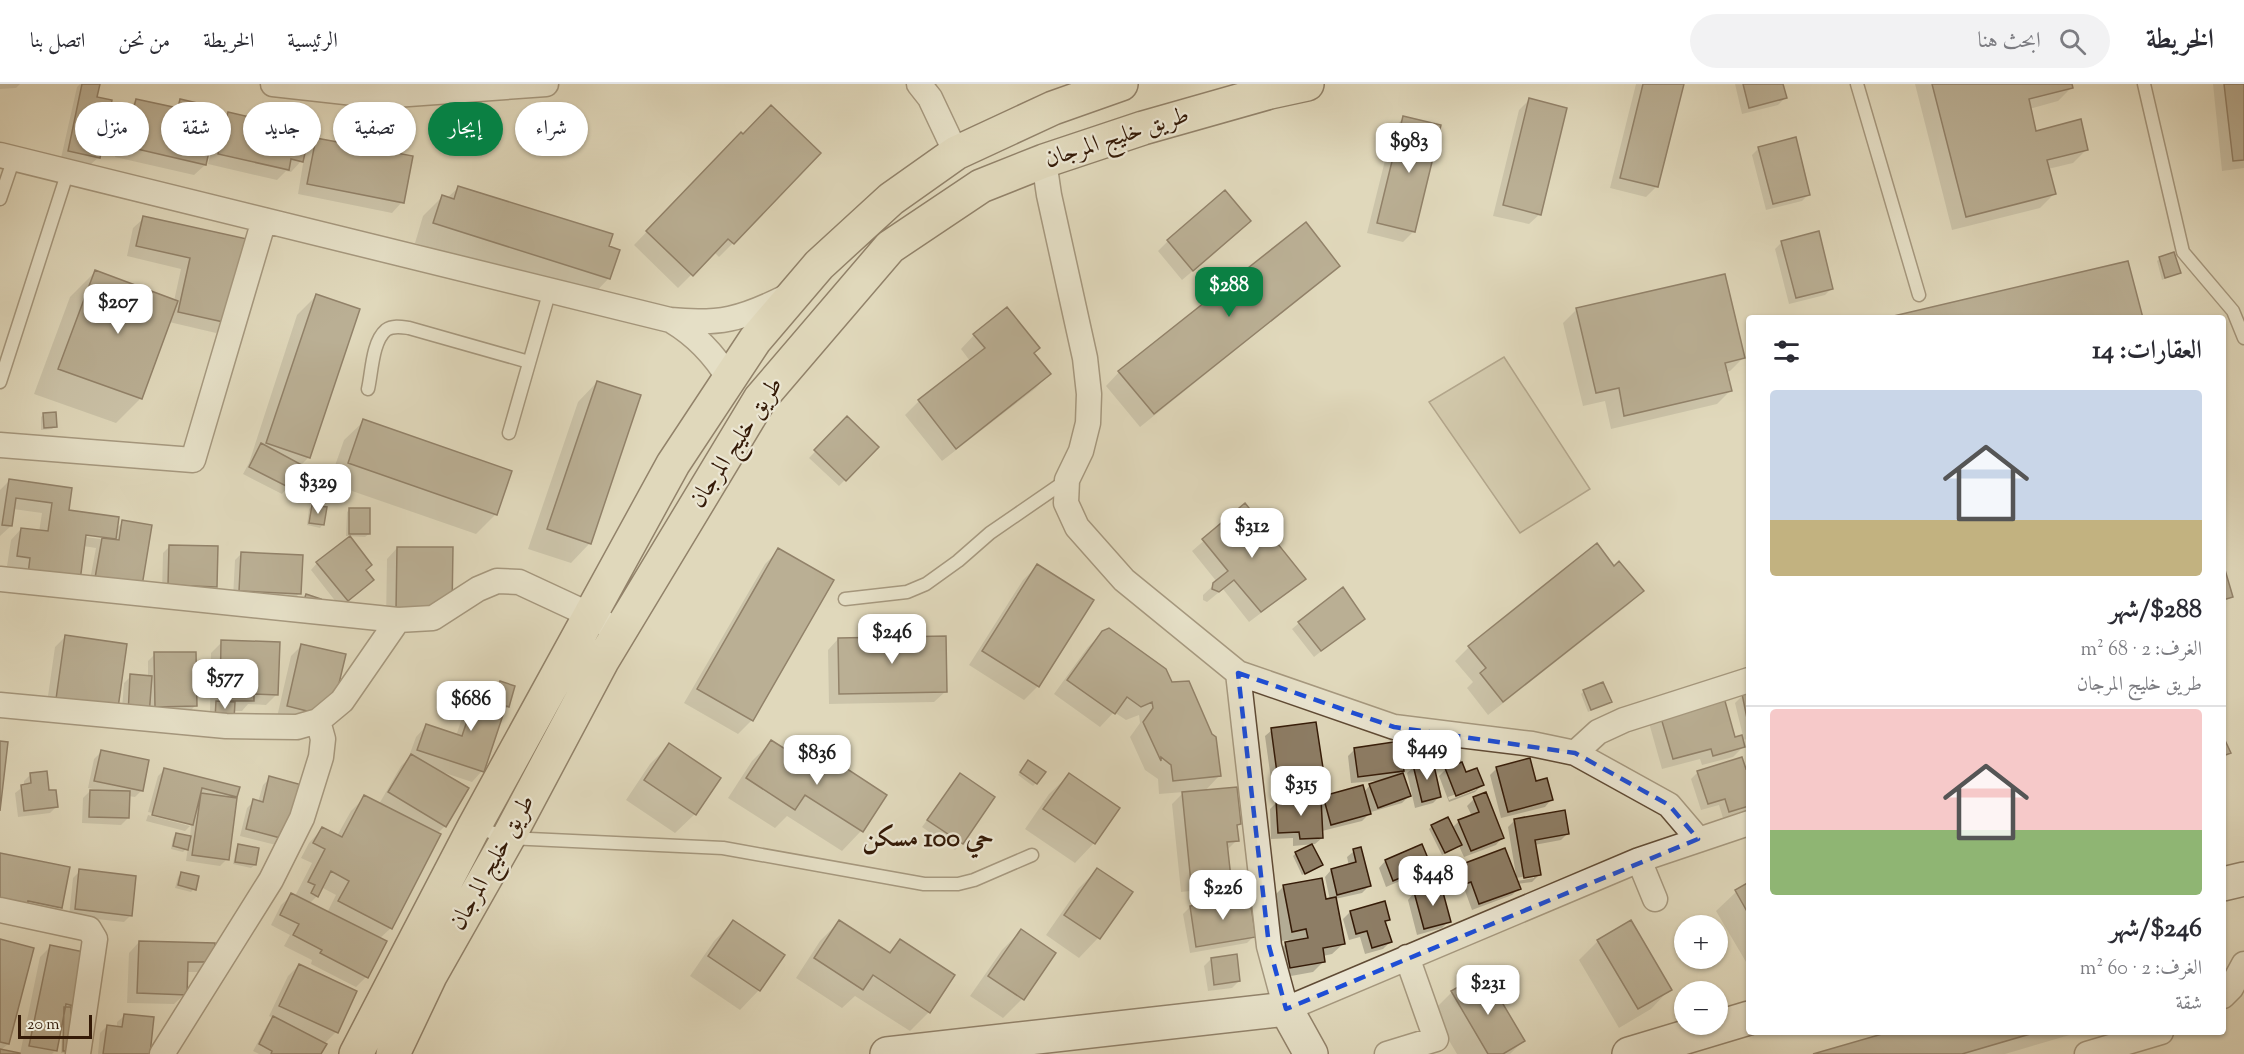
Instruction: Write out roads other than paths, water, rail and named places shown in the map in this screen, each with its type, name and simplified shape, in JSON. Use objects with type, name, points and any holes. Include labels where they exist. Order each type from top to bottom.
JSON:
[{"type":"main road","name":"طريق خليج المرجان","points":[[356,1054],[474,827],[674,464],[755,340],[819,265],[891,200],[956,153],[1053,108],[1121,84]]},
{"type":"main road","name":"طريق خليج المرجان","points":[[393,1054],[429,976],[620,632],[760,399],[826,319],[890,247],[981,186],[1044,161],[1268,88],[1307,84]]},
{"type":"main road","points":[[795,292],[826,319]]},
{"type":"street","points":[[273,84],[381,96],[546,84]]},
{"type":"street","points":[[919,84],[930,98],[956,153]]},
{"type":"street","points":[[7,157],[670,320],[702,323],[730,319],[758,311],[795,292]]},
{"type":"street","points":[[1044,161],[1049,195],[1085,358],[1089,394],[1088,423],[1081,452],[1066,480],[1066,503],[1077,527],[1124,580],[1238,673],[1394,727],[1532,744],[1575,753],[1669,805],[1698,838]]},
{"type":"street","points":[[0,445],[193,460],[264,220]]},
{"type":"street","points":[[670,320],[688,331],[704,345],[718,361],[729,379]]},
{"type":"street","points":[[0,579],[398,620],[433,618],[478,589],[497,581],[519,582],[590,615],[620,632]]},
{"type":"street","points":[[0,705],[226,726],[269,728],[297,726],[318,721],[342,701],[398,620]]},
{"type":"street","points":[[1238,673],[1269,946],[1286,1009],[1311,1054]]},
{"type":"street","points":[[1575,753],[1598,732],[1624,720],[1746,681]]},
{"type":"street","points":[[162,1054],[271,880],[302,818],[321,757],[323,739],[318,721]]},
{"type":"street","points":[[887,1054],[1286,1009],[1640,860],[1698,838],[1746,824]]},
{"type":"street","points":[[1640,860],[1655,899]]},
{"type":"street","points":[[2226,883],[2244,879]]},
{"type":"street","points":[[0,910],[89,929],[95,939],[78,1054]]},
{"type":"street","points":[[1387,1054],[1436,1039],[1407,957]]},
{"type":"street","points":[[2226,993],[2244,964]]},
{"type":"street","points":[[1629,1054],[1746,1019]]},
{"type":"street","points":[[2087,1054],[2151,1035]]},
{"type":"lane","points":[[1857,84],[1919,295]]},
{"type":"lane","points":[[2144,84],[2183,252],[2232,311],[2244,338]]},
{"type":"lane","points":[[0,198],[7,157]]},
{"type":"lane","points":[[0,382],[68,171]]},
{"type":"lane","points":[[508,433],[550,290]]},
{"type":"lane","points":[[368,389],[377,344],[386,330],[395,326],[529,362]]},
{"type":"lane","points":[[845,599],[907,592],[926,584],[958,561],[990,533],[1066,480]]},
{"type":"lane","points":[[474,827],[507,838],[723,848],[933,885],[958,884],[974,880],[1032,855]]},
{"type":"district","name":"حي 100 مسكن","points":[[928,839]]}]
